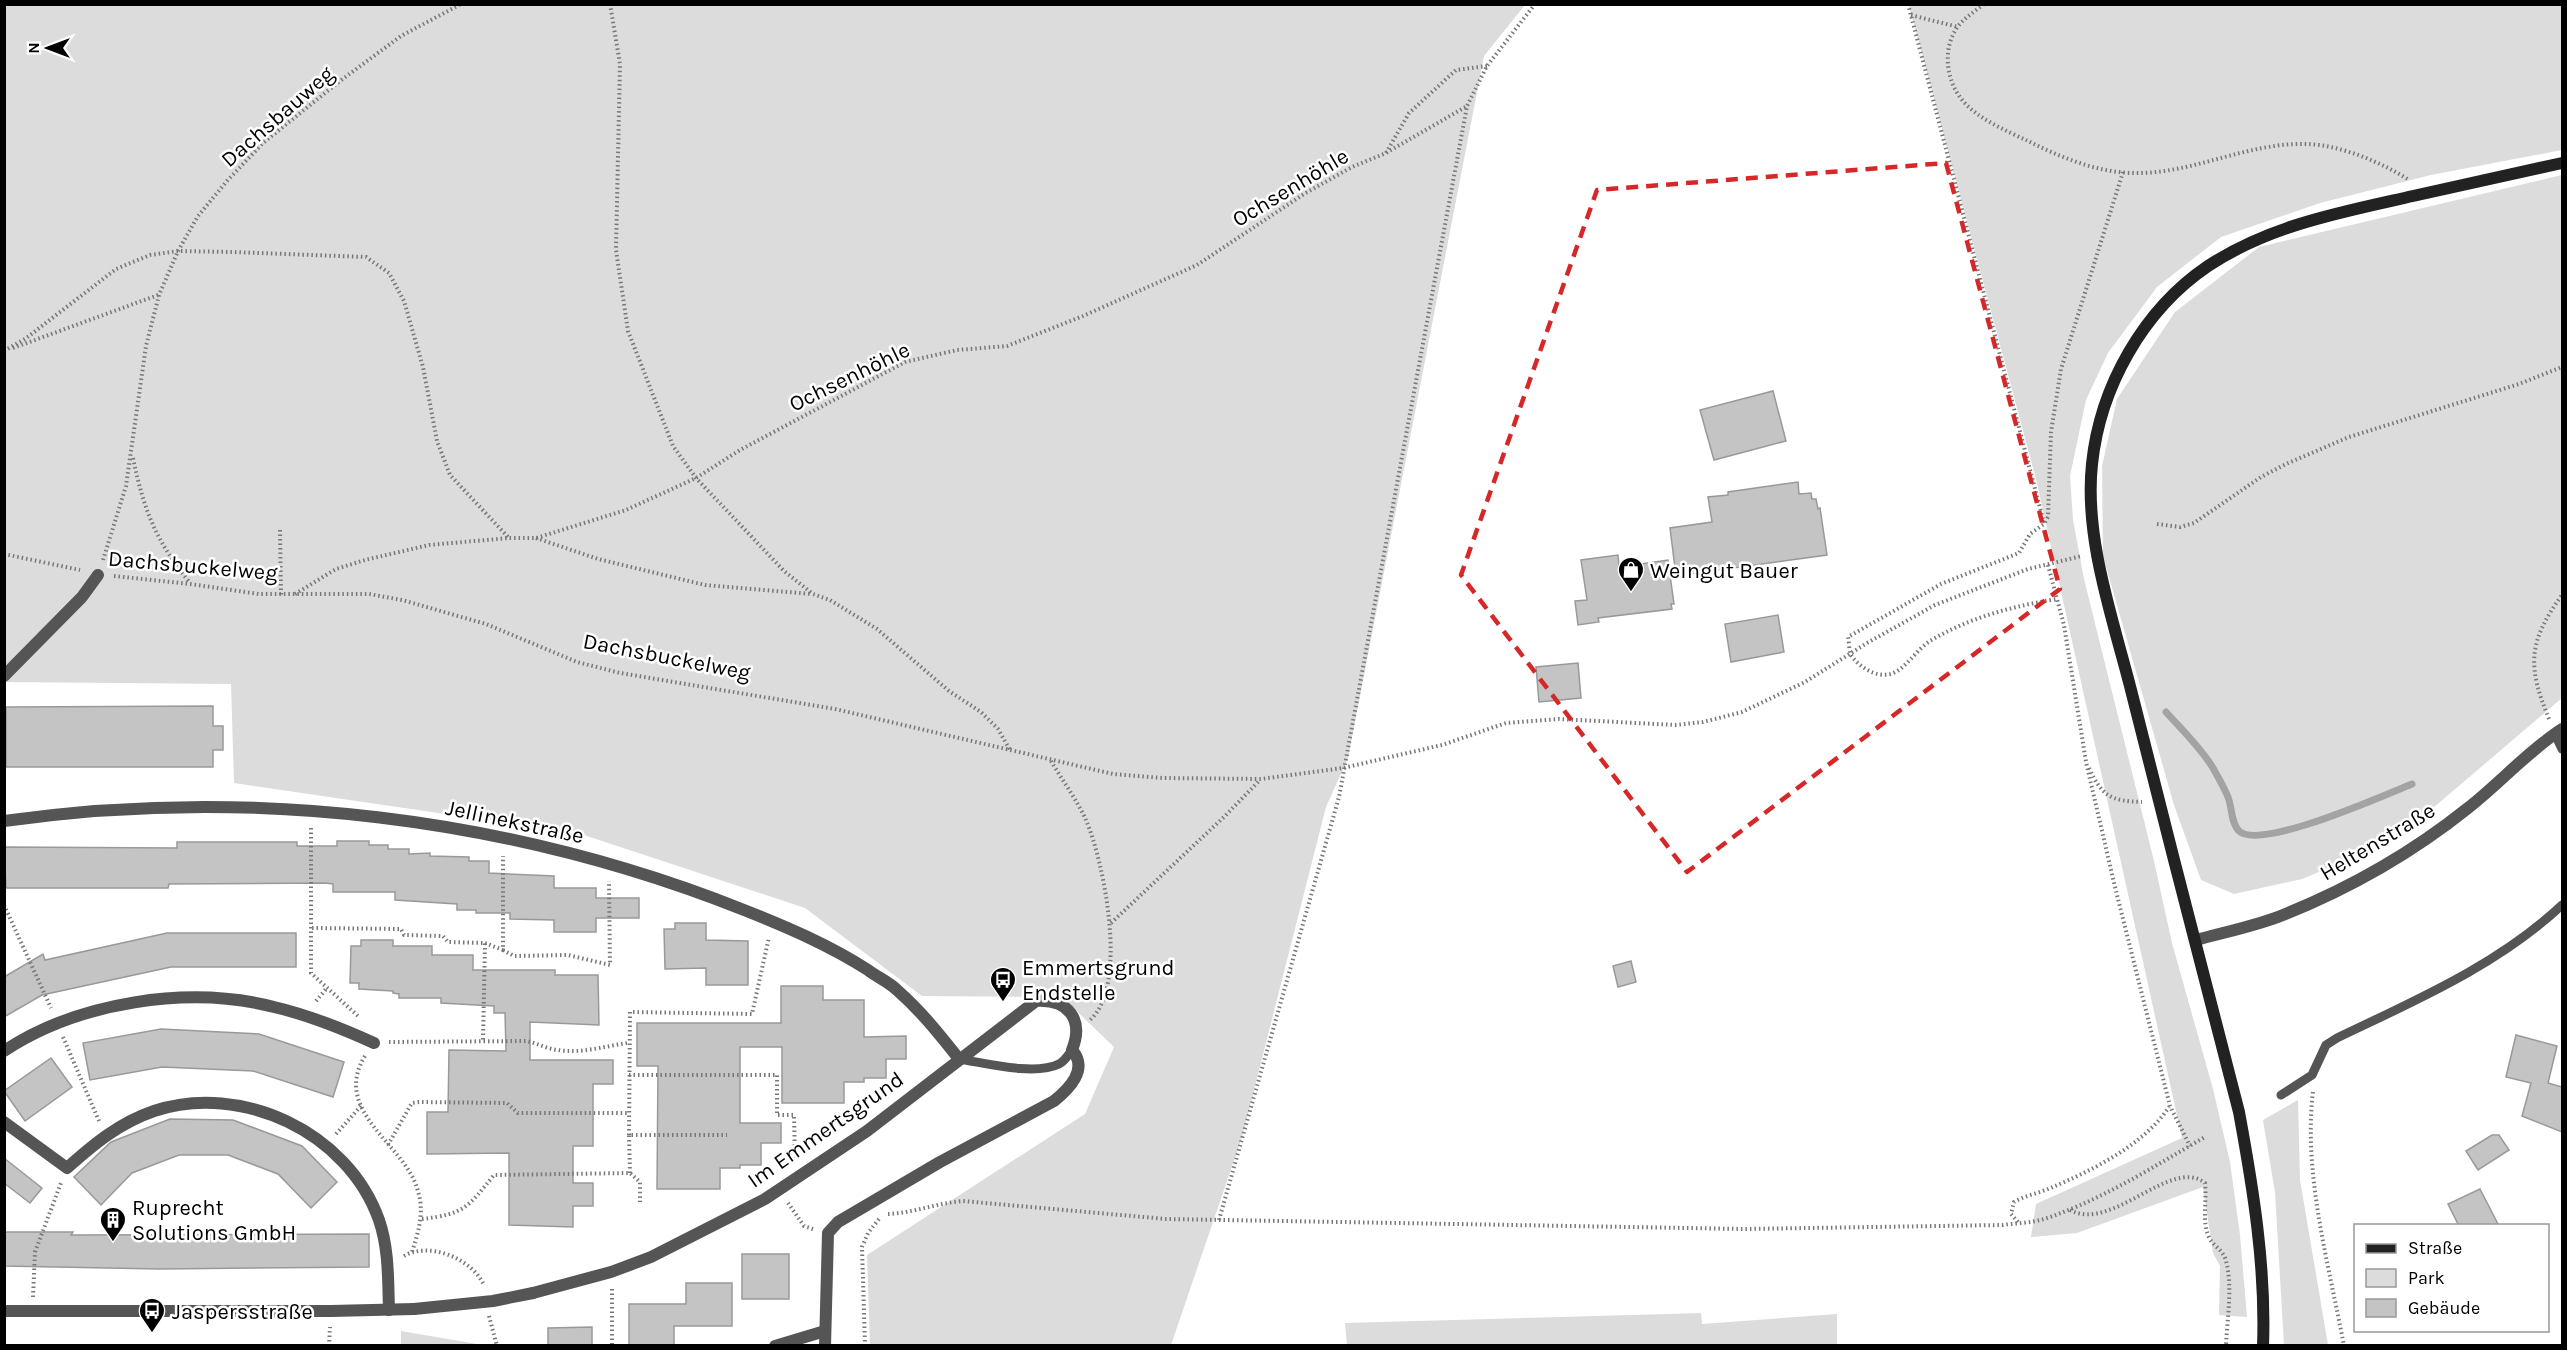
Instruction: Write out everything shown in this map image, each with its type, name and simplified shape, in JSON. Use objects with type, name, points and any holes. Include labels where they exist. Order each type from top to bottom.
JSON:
[{"type":"main road","points":[[2263,1346],[2260,1259],[2246,1148],[2196,940],[2097,553],[2091,498],[2095,440],[2109,393],[2133,344],[2165,303],[2207,267],[2246,244],[2267,235],[2335,213],[2562,163]]},
{"type":"street","name":"Dachsbuckelweg","points":[[4,676],[82,597],[98,575]]},
{"type":"street","name":"Heltenstraße","points":[[2196,940],[2281,916],[2373,872],[2469,808],[2559,732]]},
{"type":"street","name":"Jellinekstraße","points":[[4,821],[100,811],[184,807],[311,811],[373,816],[503,837],[609,862],[718,900],[841,953],[896,989],[934,1027],[959,1059]]},
{"type":"street","points":[[4,1051],[57,1022],[95,1010],[147,1000],[188,998],[240,1001],[272,1006],[338,1027],[374,1043]]},
{"type":"street","name":"Im Emmertsgrund","points":[[4,1311],[389,1310],[493,1301],[533,1293],[611,1272],[651,1257],[746,1209],[795,1180],[867,1131],[1036,1001],[1049,1000],[1062,1005],[1073,1016],[1078,1030]]},
{"type":"street","points":[[825,1346],[827,1240],[832,1227],[940,1162],[1054,1101],[1066,1092],[1076,1078],[1079,1066],[1077,1056],[1072,1050],[1078,1030]]},
{"type":"street","points":[[4,1122],[67,1168],[105,1135],[131,1121],[155,1111],[197,1102],[258,1110],[289,1123],[326,1146],[355,1176],[370,1199],[379,1221],[388,1265],[389,1310]]},
{"type":"street","points":[[775,1346],[825,1331]]},
{"type":"lane","points":[[2559,732],[2562,749]]},
{"type":"lane","points":[[2281,1095],[2306,1081],[2317,1065],[2326,1045],[2461,977],[2512,947],[2562,905]]},
{"type":"lane","points":[[959,1059],[1012,1067],[1047,1067],[1064,1060],[1072,1050]]},
{"type":"path","name":"Dachsbauweg","points":[[98,575],[114,528],[132,454],[146,346],[159,295],[178,251],[198,216],[263,143],[340,81],[401,36],[461,4]]},
{"type":"path","points":[[610,4],[620,64],[616,250],[628,331],[673,446],[696,478],[784,571],[813,594]]},
{"type":"path","points":[[1220,1220],[1336,809],[1467,106],[1487,66],[1535,4]]},
{"type":"path","points":[[1908,4],[2044,524]]},
{"type":"path","points":[[1984,4],[1958,27],[1951,38],[1947,59],[1956,91],[1969,107],[2037,146],[2084,164],[2123,172],[2156,171],[2250,151],[2309,144],[2333,149],[2382,165],[2429,193]]},
{"type":"path","points":[[1911,15],[1958,27]]},
{"type":"path","points":[[1386,153],[1409,113],[1456,70],[1487,66]]},
{"type":"path","name":"Ochsenhöhle","points":[[293,595],[336,569],[365,560],[429,545],[508,538],[536,538],[626,510],[696,478],[740,450],[905,362],[957,350],[1007,346],[1083,316],[1197,265],[1304,194],[1352,167],[1386,153],[1467,106]]},
{"type":"path","points":[[2057,599],[2014,608],[1953,630],[1930,641],[1899,669],[1890,674],[1874,673],[1864,668],[1850,653],[1848,637],[1941,584],[2019,553],[2030,534],[2044,524],[2048,518],[2051,432],[2061,369],[2123,172]]},
{"type":"path","points":[[4,352],[25,339],[116,269],[150,255],[178,251],[366,257],[389,273],[404,301],[423,367],[437,441],[450,475],[508,538]]},
{"type":"path","points":[[4,352],[159,295]]},
{"type":"path","points":[[2157,524],[2180,527],[2194,523],[2261,477],[2349,437],[2519,384],[2562,367]]},
{"type":"path","points":[[132,454],[139,490],[152,523],[166,554],[190,584]]},
{"type":"path","points":[[280,530],[281,595]]},
{"type":"path","points":[[536,538],[598,559],[705,585],[813,594],[830,600],[877,629],[950,691],[981,712],[998,729],[1011,751]]},
{"type":"path","name":"Dachsbuckelweg","points":[[98,575],[190,584],[232,592],[281,595],[369,594],[402,600],[486,624],[577,662],[620,673],[835,709],[1051,761],[1123,775],[1161,778],[1261,779],[1343,768],[1442,745],[1506,723],[1559,719],[1675,725],[1703,722],[1742,712],[1791,690],[1850,653],[1935,605],[2028,569],[2097,553]]},
{"type":"path","points":[[4,554],[98,575]]},
{"type":"path","points":[[2048,565],[2064,625],[2086,762],[2170,1106],[2190,1146]]},
{"type":"path","points":[[2559,732],[2534,676],[2537,638],[2562,595]]},
{"type":"path","points":[[1051,761],[1086,820],[1111,923],[1108,982],[1094,1016],[1078,1030]]},
{"type":"path","points":[[2086,762],[2099,789],[2122,802],[2159,802]]},
{"type":"path","points":[[1111,923],[1261,779]]},
{"type":"path","points":[[311,811],[311,973],[359,1017]]},
{"type":"path","points":[[503,837],[503,950]]},
{"type":"path","points":[[312,928],[401,929],[404,935],[443,936],[448,942],[484,944],[513,956],[568,955],[610,965],[609,862]]},
{"type":"path","points":[[630,1173],[628,1043],[630,1012],[752,1014],[772,922]]},
{"type":"path","points":[[483,1040],[484,944]]},
{"type":"path","points":[[412,1252],[422,1218],[417,1186],[368,1121],[356,1084],[359,1066],[374,1043],[483,1040],[538,1043],[557,1050],[588,1050],[628,1043]]},
{"type":"path","points":[[2317,1065],[2312,1107],[2313,1176],[2344,1346]]},
{"type":"path","points":[[629,1076],[777,1074],[777,1115],[794,1115],[795,1180]]},
{"type":"path","points":[[388,1145],[412,1103],[419,1102],[507,1103],[518,1113],[629,1113]]},
{"type":"path","points":[[326,1146],[362,1106]]},
{"type":"path","points":[[2019,1223],[2011,1214],[2014,1202],[2066,1182],[2109,1158],[2155,1125],[2170,1106]]},
{"type":"path","points":[[629,1135],[727,1135]]},
{"type":"path","points":[[865,1346],[862,1247],[868,1233],[884,1214],[900,1213],[940,1203],[963,1201],[1166,1219],[1744,1229],[2003,1225],[2043,1219],[2069,1210],[2122,1185],[2205,1137]]},
{"type":"path","points":[[32,1311],[35,1252],[49,1209],[67,1168]]},
{"type":"path","points":[[422,1218],[453,1214],[463,1210],[494,1175],[630,1173],[640,1182],[640,1202]]},
{"type":"path","points":[[2069,1210],[2088,1216],[2110,1210],[2183,1177],[2199,1178],[2205,1183],[2204,1219],[2208,1236],[2213,1244],[2221,1249],[2228,1270],[2226,1346]]},
{"type":"path","points":[[791,1207],[804,1226],[818,1230]]},
{"type":"path","points":[[388,1265],[412,1252],[427,1250],[443,1253],[460,1261],[479,1275],[484,1287]]},
{"type":"path","points":[[612,1299],[612,1346]]},
{"type":"path","points":[[488,1310],[497,1346]]},
{"type":"highlighted area","points":[[1946,163],[2060,589],[1687,872],[1461,575],[1597,190]]},
{"type":"green space","points":[[5,5],[1525,5],[1484,56],[1348,758],[1326,807],[1242,1137],[1171,1345],[870,1345],[867,1255],[1085,1114],[1114,1047],[1062,997],[922,996],[805,908],[581,834],[234,783],[231,684],[5,682]]},
{"type":"green space","points":[[1909,5],[2562,5],[2562,150],[2431,175],[2320,203],[2221,237],[2157,287],[2108,353],[2086,400],[2070,476],[2073,520],[2084,579],[2172,943],[2213,1089],[2230,1162],[2240,1235],[2247,1317],[2219,1315],[2220,1266],[2213,1253],[2203,1187],[2077,1233],[2031,1237],[2036,1204],[2182,1138],[2037,483]]},
{"type":"green space","points":[[2562,175],[2562,698],[2433,808],[2357,856],[2302,879],[2234,894],[2201,880],[2174,805],[2103,556],[2102,466],[2117,399],[2175,312],[2259,247]]},
{"type":"green space","points":[[2298,1100],[2300,1180],[2328,1345],[2284,1345],[2275,1192],[2263,1120]]},
{"type":"green space","points":[[1701,1313],[1702,1324],[1837,1314],[1837,1345],[1347,1346],[1345,1323]]},
{"type":"green space","points":[[401,1331],[483,1345],[401,1345]]},
{"type":"building","points":[[1773,391],[1786,441],[1714,460],[1700,410]]},
{"type":"building","points":[[1798,482],[1799,494],[1811,493],[1812,499],[1816,499],[1818,509],[1820,508],[1827,555],[1676,576],[1670,528],[1712,522],[1708,497]]},
{"type":"building","points":[[1618,555],[1619,567],[1668,560],[1674,604],[1671,604],[1672,609],[1598,618],[1599,622],[1578,625],[1575,601],[1587,600],[1581,560]]},
{"type":"building","points":[[1778,615],[1784,652],[1731,662],[1725,624]]},
{"type":"building","points":[[1578,663],[1581,698],[1539,702],[1536,667]]},
{"type":"building","points":[[213,706],[213,726],[223,726],[223,750],[213,750],[213,767],[6,767],[6,707]]},
{"type":"building","points":[[337,841],[369,841],[369,845],[388,845],[388,849],[409,849],[409,854],[430,853],[430,856],[469,857],[469,861],[489,861],[489,873],[554,876],[554,888],[596,888],[596,898],[639,898],[639,918],[596,918],[596,932],[554,932],[554,920],[510,919],[510,913],[476,913],[476,910],[457,910],[457,904],[395,900],[395,892],[333,892],[333,884],[325,883],[169,884],[168,888],[6,888],[4,847],[177,848],[177,842],[297,842],[297,846],[337,846]]},
{"type":"building","points":[[675,923],[706,923],[706,940],[748,941],[748,985],[706,985],[706,968],[665,969],[664,929],[675,929]]},
{"type":"building","points":[[167,933],[296,933],[296,967],[171,967],[42,995],[4,1017],[4,977],[43,954],[45,960]]},
{"type":"building","points":[[361,940],[393,940],[393,946],[432,946],[432,955],[473,955],[473,970],[555,970],[555,975],[598,975],[599,1025],[530,1022],[530,1060],[613,1060],[613,1084],[593,1084],[593,1146],[573,1146],[573,1183],[593,1183],[593,1206],[573,1206],[573,1227],[509,1225],[509,1153],[427,1154],[427,1112],[448,1112],[449,1050],[506,1051],[505,1013],[494,1013],[494,1006],[441,1003],[441,998],[399,998],[399,994],[393,991],[359,989],[359,983],[350,983],[351,946],[361,946]]},
{"type":"building","points":[[1631,961],[1636,982],[1618,987],[1613,966]]},
{"type":"building","points":[[781,986],[823,986],[823,1000],[864,1000],[864,1037],[906,1036],[906,1059],[886,1059],[886,1078],[864,1078],[864,1082],[844,1082],[844,1103],[782,1103],[782,1047],[740,1047],[740,1123],[781,1123],[781,1143],[761,1143],[761,1165],[720,1168],[720,1189],[657,1189],[658,1066],[637,1066],[637,1023],[781,1023]]},
{"type":"building","points":[[161,1029],[259,1034],[344,1062],[333,1097],[253,1071],[162,1067],[90,1080],[83,1043]]},
{"type":"building","points":[[2516,1035],[2557,1046],[2548,1083],[2562,1087],[2562,1132],[2522,1116],[2531,1083],[2506,1077]]},
{"type":"building","points":[[51,1058],[72,1087],[25,1121],[4,1091]]},
{"type":"building","points":[[170,1119],[233,1120],[302,1146],[337,1182],[311,1208],[278,1174],[228,1155],[179,1155],[132,1173],[101,1205],[74,1177],[111,1142]]},
{"type":"building","points":[[2492,1135],[2499,1135],[2509,1150],[2478,1170],[2466,1151]]},
{"type":"building","points":[[4,1158],[42,1188],[30,1203],[4,1183]]},
{"type":"building","points":[[2480,1189],[2498,1224],[2458,1224],[2448,1204]]},
{"type":"building","points":[[4,1232],[73,1232],[71,1235],[369,1234],[369,1267],[160,1269],[4,1266]]},
{"type":"building","points":[[742,1254],[789,1254],[789,1299],[742,1299]]},
{"type":"building","points":[[686,1283],[732,1283],[732,1326],[674,1326],[674,1346],[629,1346],[629,1304],[686,1304]]},
{"type":"building","points":[[592,1327],[592,1346],[548,1346],[548,1328]]},
{"type":"waterway","points":[[2166,712],[2197,746],[2213,768],[2228,797],[2236,828],[2251,835],[2271,834],[2296,828],[2412,784]]},
{"type":"place","name":"Weingut Bauer","points":[[1631,593]]},
{"type":"place","name":"Emmertsgrund Endstelle","points":[[1003,1003]]},
{"type":"place","name":"Ruprecht Solutions GmbH","points":[[113,1243]]},
{"type":"place","name":"Jaspersstraße","points":[[152,1334]]}]
